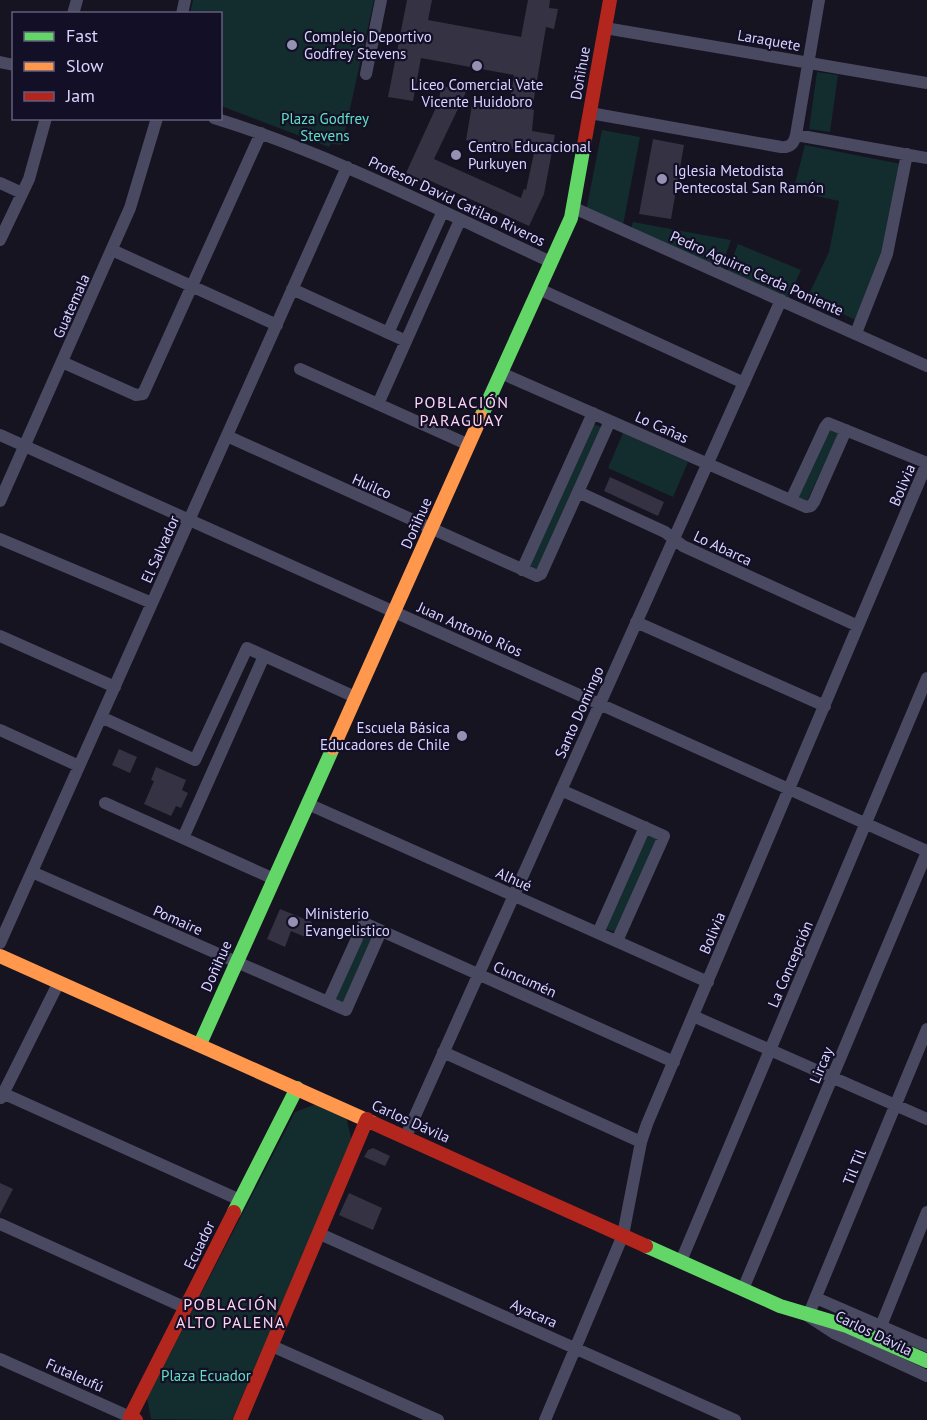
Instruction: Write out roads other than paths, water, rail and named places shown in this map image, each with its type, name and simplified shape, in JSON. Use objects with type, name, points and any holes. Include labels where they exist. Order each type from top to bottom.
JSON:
[{"type":"street","points":[[366,74],[381,0]]},
{"type":"street","name":"Doñihue","points":[[200,1044],[574,208],[610,0]]},
{"type":"street","points":[[793,141],[819,0]]},
{"type":"street","name":"Laraquete","points":[[605,28],[927,83]]},
{"type":"street","points":[[590,113],[782,147],[793,141],[927,158]]},
{"type":"street","points":[[0,240],[34,165],[45,120]]},
{"type":"street","name":"Guatemala","points":[[0,501],[112,250],[136,191],[156,120]]},
{"type":"street","name":"Profesor David Catilao Riveros","points":[[220,120],[261,133],[347,167],[551,262]]},
{"type":"street","points":[[62,362],[141,396],[261,133]]},
{"type":"street","points":[[856,333],[887,254],[907,154]]},
{"type":"street","name":"El Salvador","points":[[0,943],[347,167]]},
{"type":"street","points":[[0,183],[22,193]]},
{"type":"street","name":"Pedro Aguirre Cerda Poniente","points":[[574,208],[927,366]]},
{"type":"street","points":[[388,333],[443,212]]},
{"type":"street","points":[[378,404],[460,220]]},
{"type":"street","points":[[112,250],[277,325]]},
{"type":"street","points":[[292,289],[406,341]]},
{"type":"street","points":[[539,289],[744,383]]},
{"type":"street","name":"Santo Domingo","points":[[405,1136],[780,300]]},
{"type":"street","points":[[300,369],[469,445]]},
{"type":"street","name":"Lo Cañas","points":[[501,373],[806,507],[810,506],[846,430]]},
{"type":"street","points":[[522,570],[592,413]]},
{"type":"street","points":[[578,492],[610,421]]},
{"type":"street","points":[[791,500],[828,423],[927,463]]},
{"type":"street","name":"Juan Antonio Ríos","points":[[0,435],[927,852]]},
{"type":"street","name":"Huilco","points":[[227,436],[539,576],[578,492]]},
{"type":"street","name":"Bolivia","points":[[545,1420],[623,1235],[641,1142],[927,463]]},
{"type":"street","name":"Lo Abarca","points":[[578,492],[665,532],[683,546],[858,626]]},
{"type":"street","points":[[0,539],[152,603]]},
{"type":"street","points":[[636,622],[825,706]]},
{"type":"street","points":[[0,636],[115,687]]},
{"type":"street","points":[[101,717],[195,760],[246,648],[355,697]]},
{"type":"street","points":[[183,838],[264,656]]},
{"type":"street","name":"La Concepción","points":[[681,1261],[927,678]]},
{"type":"street","points":[[0,730],[79,766]]},
{"type":"street","points":[[561,790],[664,836],[617,941]]},
{"type":"street","points":[[105,803],[274,879]]},
{"type":"street","name":"Alhué","points":[[308,804],[708,982]]},
{"type":"street","points":[[598,933],[645,827]]},
{"type":"street","name":"Lircay","points":[[743,1289],[927,852]]},
{"type":"street","name":"Pomaire","points":[[32,872],[346,1010],[381,931]]},
{"type":"street","name":"Cuncumén","points":[[328,1002],[364,923],[674,1062]]},
{"type":"street","name":"Carlos Dávila","points":[[0,956],[743,1289],[808,1316],[857,1330],[927,1361]]},
{"type":"street","points":[[59,982],[1,1095],[240,1200]]},
{"type":"street","points":[[693,1016],[927,1119]]},
{"type":"street","name":"Til Til","points":[[808,1316],[927,1029]]},
{"type":"street","points":[[443,1052],[641,1142]]},
{"type":"street","name":"Ecuador","points":[[133,1419],[297,1088]]},
{"type":"street","points":[[240,1420],[367,1119]]},
{"type":"street","points":[[881,1326],[927,1212]]},
{"type":"street","points":[[0,1224],[186,1308]]},
{"type":"street","name":"Ayacara","points":[[320,1234],[735,1420]]},
{"type":"street","name":"Carlos Dávila","points":[[816,1298],[927,1346]]},
{"type":"street","name":"Carlos Dávila","points":[[808,1316],[834,1334],[927,1376]]},
{"type":"street","points":[[272,1346],[438,1420]]},
{"type":"street","name":"Futaleufú","points":[[0,1359],[133,1419]]},
{"type":"place","name":"Complejo Deportivo Godfrey Stevens","points":[[292,45]]},
{"type":"place","name":"Liceo Comercial Vate Vicente Huidobro","points":[[477,66]]},
{"type":"place","name":"Centro Educacional Purkuyen","points":[[456,155]]},
{"type":"place","name":"Iglesia Metodista Pentecostal San Ramón","points":[[662,179]]},
{"type":"place","name":"Escuela Básica Educadores de Chile","points":[[462,736]]},
{"type":"place","name":"Ministerio Evangelistico","points":[[293,922]]},
{"type":"district","name":"POBLACIÓN PARAGUAY","points":[[462,411]]},
{"type":"district","name":"POBLACIÓN ALTO PALENA","points":[[231,1313]]},
{"type":"park label","name":"Plaza Godfrey Stevens","points":[[325,126]]},
{"type":"park label","name":"Plaza Ecuador","points":[[206,1375]]}]
